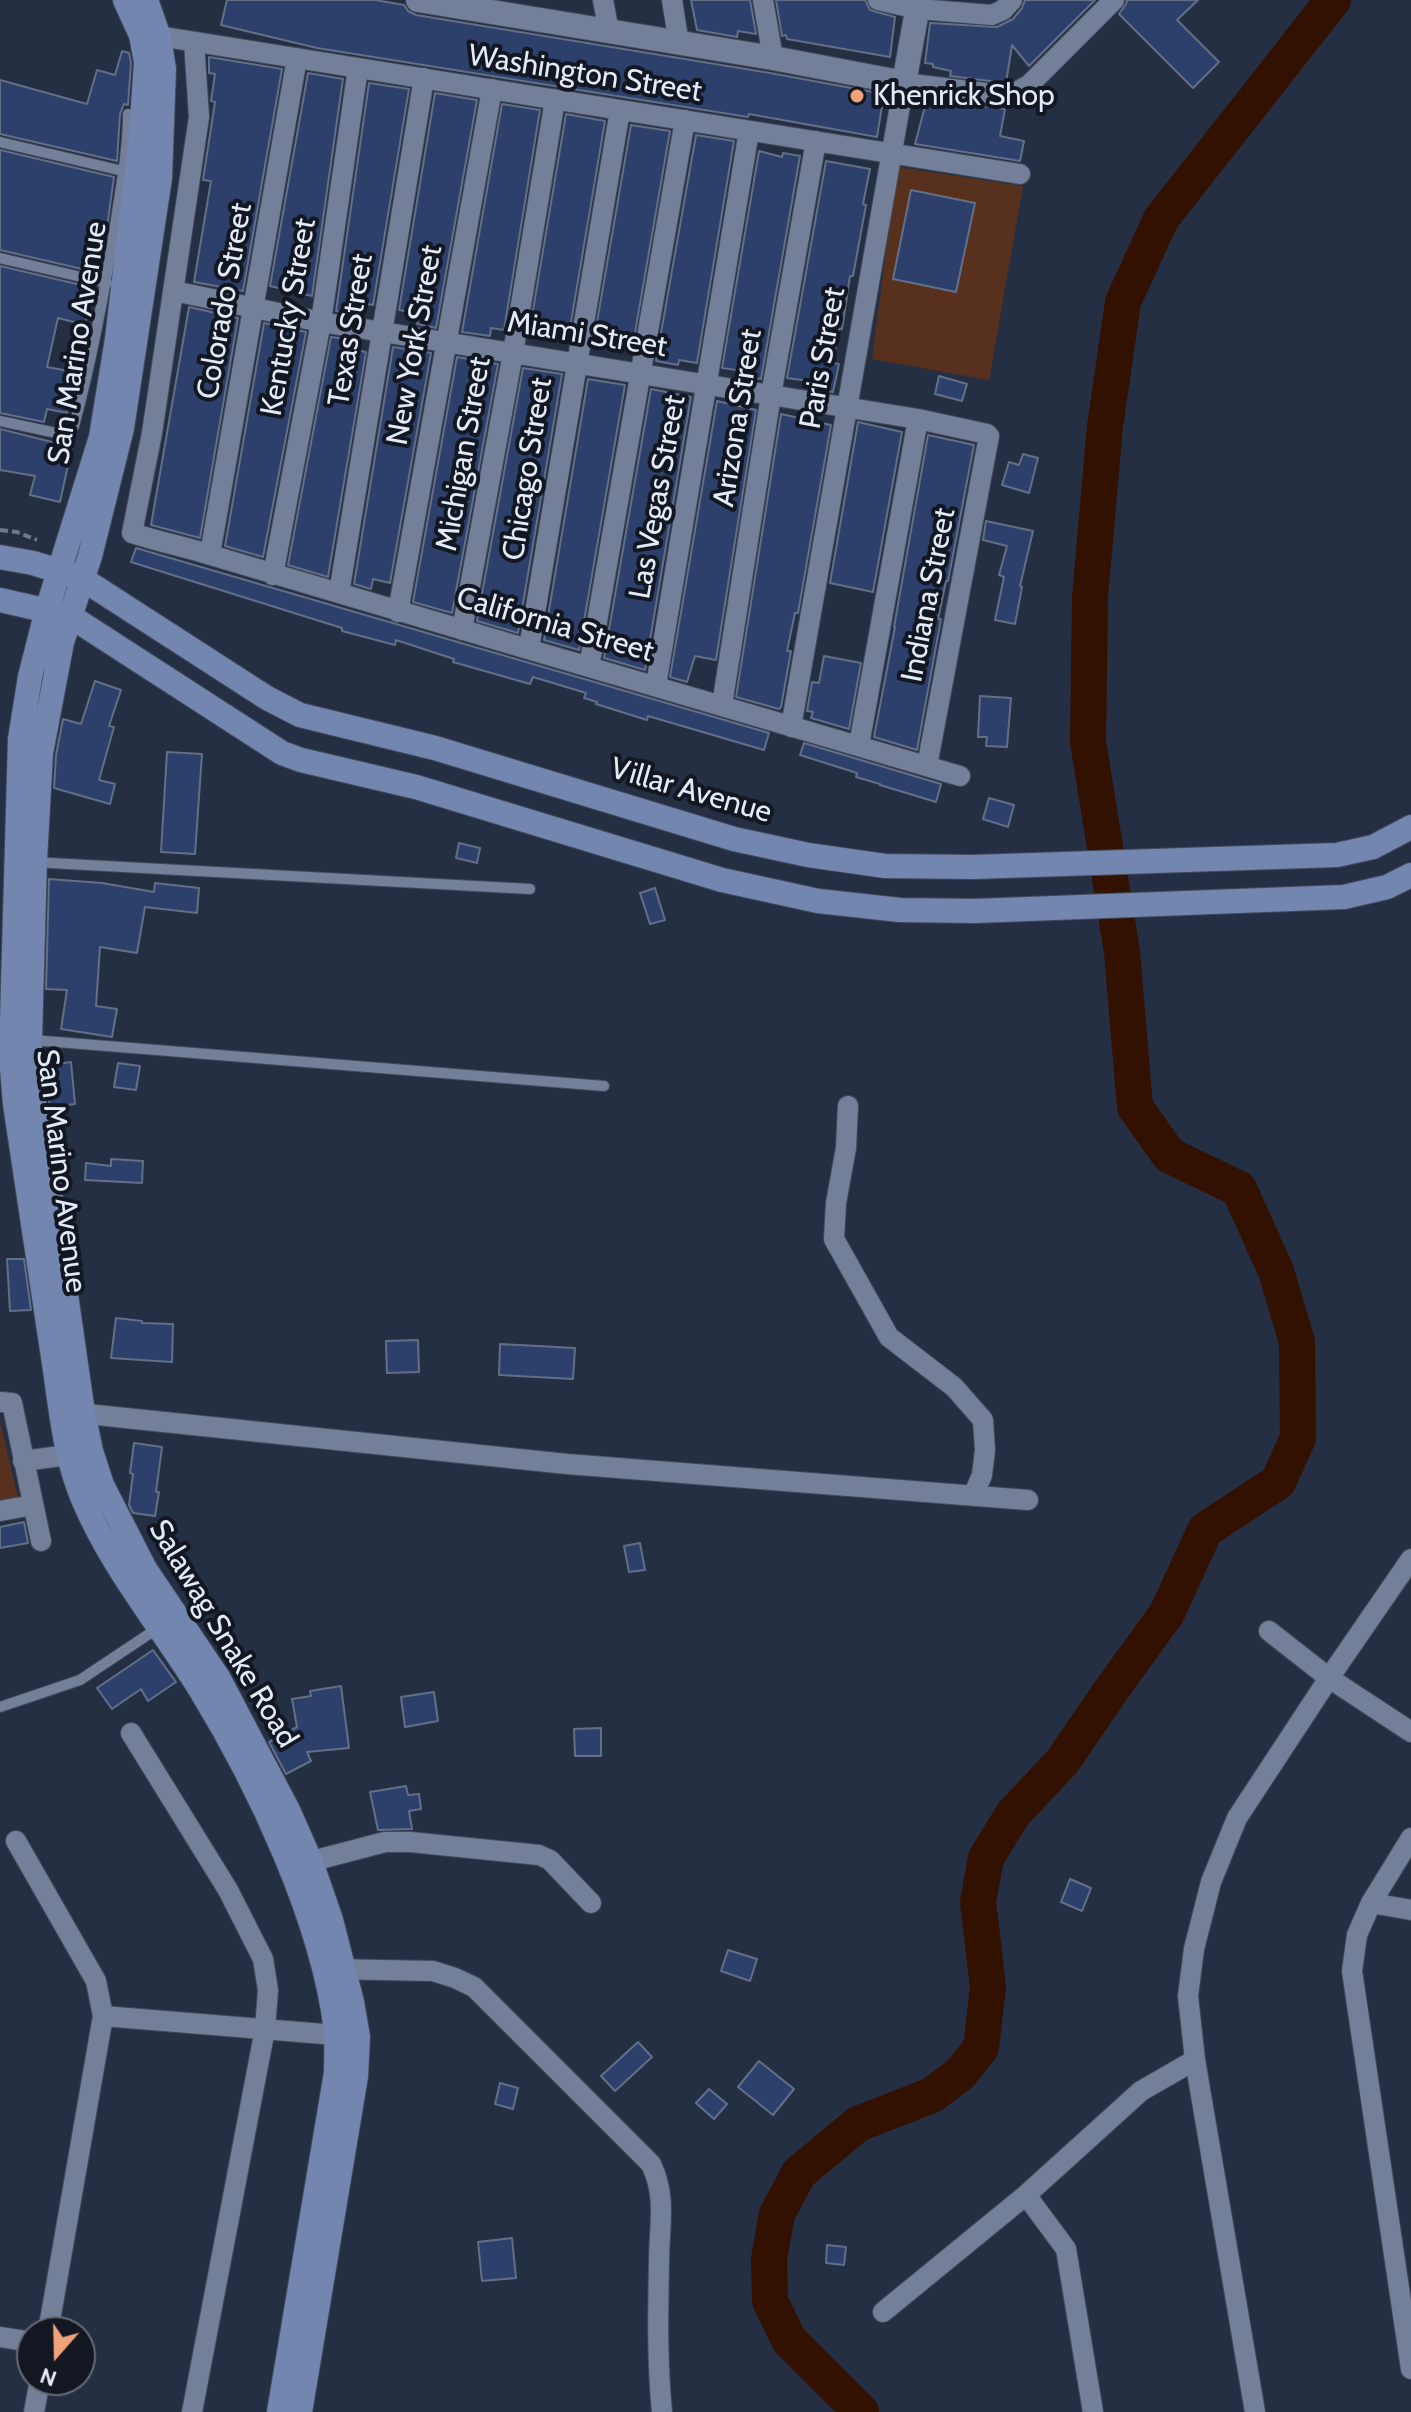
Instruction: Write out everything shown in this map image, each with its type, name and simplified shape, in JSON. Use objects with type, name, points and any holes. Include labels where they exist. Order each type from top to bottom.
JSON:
[{"type":"main road","name":"San Marino Avenue","points":[[124,286],[160,178],[164,69],[150,36],[125,0]]},
{"type":"main road","name":"San Marino Avenue","points":[[80,1453],[16,1062],[25,860],[62,642],[59,613],[70,574],[90,556],[122,428],[124,286],[130,172],[150,36],[146,0]]},
{"type":"main road","name":"Villar Avenue","points":[[0,557],[70,574],[300,715],[435,748],[734,839],[808,855],[885,866],[973,867],[1337,855],[1373,847],[1411,827]]},
{"type":"main road","points":[[0,600],[59,613],[261,741],[301,760],[416,787],[722,880],[818,901],[900,910],[975,911],[1344,897],[1387,887],[1411,875]]},
{"type":"main road","name":"Salawag Snake Road","points":[[80,1453],[81,1495],[99,1535],[201,1691],[269,1819],[300,1865]]},
{"type":"main road","name":"Salawag Snake Road","points":[[80,1453],[102,1485],[145,1569],[219,1679],[288,1810],[300,1865],[358,2037],[356,2076],[300,2412]]},
{"type":"main road","name":"Salawag Snake Road","points":[[279,2412],[336,2073],[335,1969]]},
{"type":"street","points":[[418,0],[532,10],[609,32],[904,83],[1009,96],[1029,85],[1114,0]]},
{"type":"street","points":[[603,0],[609,32]]},
{"type":"street","points":[[672,0],[679,44]]},
{"type":"street","points":[[763,0],[773,58]]},
{"type":"street","points":[[878,0],[992,15],[1003,10],[1012,0]]},
{"type":"street","name":"Paris Street","points":[[791,727],[919,4]]},
{"type":"street","name":"Washington Street","points":[[150,36],[1020,174]]},
{"type":"street","points":[[174,291],[199,117],[194,42]]},
{"type":"street","name":"Colorado Street","points":[[210,554],[297,58]]},
{"type":"street","name":"Kentucky Street","points":[[273,575],[321,322],[358,68]]},
{"type":"street","name":"Texas Street","points":[[339,593],[424,78]]},
{"type":"street","name":"New York Street","points":[[398,612],[492,89]]},
{"type":"street","name":"Michigan Street","points":[[462,630],[555,100]]},
{"type":"street","name":"Chicago Street","points":[[529,648],[620,110]]},
{"type":"street","points":[[589,667],[685,120]]},
{"type":"street","name":"Las Vegas Street","points":[[656,685],[749,131]]},
{"type":"street","name":"Arizona Street","points":[[722,705],[771,395],[816,141]]},
{"type":"street","name":"Miami Street","points":[[174,291],[321,322],[918,419],[989,436]]},
{"type":"street","name":"California Street","points":[[174,291],[152,433],[132,533],[960,776]]},
{"type":"street","points":[[859,745],[918,419]]},
{"type":"street","name":"Indiana Street","points":[[927,766],[989,436]]},
{"type":"street","points":[[848,1106],[846,1148],[836,1203],[834,1239],[889,1337],[954,1387],[983,1420],[985,1450],[982,1475],[973,1496]]},
{"type":"street","points":[[0,1402],[12,1403],[41,1541]]},
{"type":"street","points":[[73,1413],[567,1464],[1028,1500]]},
{"type":"street","points":[[23,1461],[80,1453]]},
{"type":"street","points":[[0,1511],[33,1505]]},
{"type":"street","points":[[1255,2412],[1195,2060],[1188,1996],[1194,1949],[1211,1882],[1237,1818],[1411,1559]]},
{"type":"street","points":[[1269,1631],[1329,1678],[1411,1732]]},
{"type":"street","points":[[131,1733],[228,1890],[263,1959],[268,1990],[265,2029],[192,2412]]},
{"type":"street","points":[[1411,1838],[1371,1903],[1357,1935],[1352,1971],[1411,2369]]},
{"type":"street","points":[[16,1841],[96,1981],[103,2016],[51,2316]]},
{"type":"street","points":[[300,1865],[385,1842],[539,1855],[550,1860],[591,1903]]},
{"type":"street","points":[[1371,1903],[1411,1910]]},
{"type":"street","points":[[335,1969],[433,1971],[474,1987],[651,2164],[662,2197],[658,2374],[662,2412]]},
{"type":"street","points":[[103,2016],[336,2035]]},
{"type":"street","points":[[883,2312],[1026,2195],[1141,2091],[1195,2060]]},
{"type":"street","points":[[1026,2195],[1066,2249],[1093,2412]]},
{"type":"lane","points":[[0,142],[130,172],[128,114]]},
{"type":"lane","points":[[0,258],[124,286],[87,375],[74,426],[61,434],[0,421]]},
{"type":"lane","points":[[25,860],[530,889]]},
{"type":"lane","points":[[16,1062],[604,1086]]},
{"type":"lane","points":[[0,1707],[80,1680],[160,1627]]},
{"type":"path","points":[[0,530],[39,540]]},
{"type":"shaded area","points":[[897,167],[1023,186],[989,380],[872,359]]},
{"type":"shaded area","points":[[0,1422],[19,1501],[0,1504]]},
{"type":"building","points":[[227,0],[375,0],[404,5],[416,15],[884,94],[877,137],[749,114],[748,117],[317,48],[221,25]]},
{"type":"building","points":[[691,0],[750,0],[756,34],[738,31],[737,37],[697,30]]},
{"type":"building","points":[[776,0],[865,0],[870,10],[895,17],[890,57],[787,39],[786,35],[782,36]]},
{"type":"building","points":[[1025,0],[1095,0],[1029,66],[1012,45],[1006,83],[950,76],[951,71],[925,63],[930,23],[997,27],[1013,19]]},
{"type":"building","points":[[1127,0],[1198,0],[1177,20],[1219,62],[1193,88],[1119,14]]},
{"type":"building","points":[[122,51],[129,53],[131,63],[128,105],[124,104],[120,114],[117,161],[0,134],[0,80],[87,104],[97,70],[115,75]]},
{"type":"building","points":[[209,57],[282,69],[243,291],[194,282],[211,181],[203,180],[215,102],[211,101],[215,74],[209,73]]},
{"type":"building","points":[[308,73],[343,79],[312,296],[270,286]]},
{"type":"building","points":[[369,83],[409,89],[373,305],[354,302],[350,314],[336,311]]},
{"type":"building","points":[[435,93],[477,100],[436,328],[417,324],[419,314],[399,310]]},
{"type":"building","points":[[927,99],[1005,109],[1000,136],[1024,141],[1020,161],[915,144]]},
{"type":"building","points":[[502,104],[540,110],[504,330],[491,328],[490,336],[462,332]]},
{"type":"building","points":[[566,114],[605,121],[568,340],[529,334]]},
{"type":"building","points":[[631,125],[670,131],[632,350],[593,345]]},
{"type":"building","points":[[696,135],[734,141],[697,363],[679,360],[678,365],[656,361]]},
{"type":"building","points":[[0,150],[114,177],[108,220],[95,272],[0,250]]},
{"type":"building","points":[[759,151],[782,157],[783,153],[800,156],[761,379],[743,376],[744,371],[722,368]]},
{"type":"building","points":[[826,161],[870,169],[853,276],[850,276],[833,363],[839,364],[833,392],[808,388],[809,381],[787,378]]},
{"type":"building","points":[[911,190],[975,203],[956,292],[893,279]]},
{"type":"building","points":[[0,266],[94,288],[85,325],[58,318],[47,367],[74,372],[67,413],[47,409],[44,422],[0,413]]},
{"type":"building","points":[[189,307],[238,318],[200,538],[151,525]]},
{"type":"building","points":[[264,323],[306,332],[263,557],[225,546]]},
{"type":"building","points":[[331,337],[346,339],[344,348],[366,352],[328,577],[288,565]]},
{"type":"building","points":[[393,347],[431,353],[390,583],[373,579],[371,589],[354,584]]},
{"type":"building","points":[[457,357],[498,364],[452,613],[413,602]]},
{"type":"building","points":[[523,368],[562,374],[518,633],[477,621]]},
{"type":"building","points":[[939,376],[967,384],[962,401],[935,394]]},
{"type":"building","points":[[588,379],[625,385],[579,650],[544,640]]},
{"type":"building","points":[[651,389],[691,397],[645,670],[604,658]]},
{"type":"building","points":[[717,401],[756,410],[716,660],[695,656],[687,682],[670,677]]},
{"type":"building","points":[[781,414],[831,425],[798,613],[795,613],[787,651],[791,651],[779,709],[736,697]]},
{"type":"building","points":[[858,422],[902,432],[873,592],[830,583]]},
{"type":"building","points":[[0,429],[72,447],[60,502],[30,495],[35,476],[0,470]]},
{"type":"building","points":[[928,435],[974,445],[938,619],[941,619],[917,750],[874,737]]},
{"type":"building","points":[[1023,454],[1038,458],[1029,493],[1002,485],[1009,462],[1019,465]]},
{"type":"building","points":[[986,521],[1033,531],[1015,624],[995,620],[1004,577],[999,575],[1007,546],[983,540]]},
{"type":"building","points":[[136,548],[769,733],[764,750],[596,704],[584,698],[586,693],[533,677],[530,684],[453,662],[454,659],[396,640],[395,645],[342,631],[342,628],[131,562]]},
{"type":"building","points":[[824,656],[861,663],[849,729],[811,718],[813,712],[807,711],[812,682],[819,683]]},
{"type":"building","points":[[95,681],[121,690],[109,726],[114,727],[99,780],[115,784],[110,804],[54,788],[63,719],[81,724]]},
{"type":"building","points":[[980,696],[1011,698],[1007,747],[986,746],[987,737],[978,737]]},
{"type":"building","points":[[804,743],[941,784],[936,802],[856,777],[857,773],[800,755]]},
{"type":"building","points":[[167,752],[202,754],[195,854],[161,852]]},
{"type":"building","points":[[989,798],[1014,805],[1008,827],[983,819]]},
{"type":"building","points":[[459,843],[480,848],[477,863],[456,858]]},
{"type":"building","points":[[49,879],[102,883],[154,892],[155,883],[199,888],[197,913],[145,907],[137,953],[100,947],[96,1006],[117,1009],[112,1037],[61,1029],[67,990],[46,989]]},
{"type":"building","points":[[655,888],[665,920],[650,924],[640,893]]},
{"type":"building","points":[[71,1062],[75,1104],[50,1107],[44,1066]]},
{"type":"building","points":[[118,1063],[140,1066],[136,1090],[114,1087]]},
{"type":"building","points":[[111,1159],[143,1161],[142,1183],[85,1180],[86,1163],[111,1166]]},
{"type":"building","points":[[7,1259],[24,1259],[31,1310],[10,1311]]},
{"type":"building","points":[[116,1318],[173,1324],[172,1362],[111,1358]]},
{"type":"building","points":[[418,1340],[419,1372],[387,1373],[386,1341]]},
{"type":"building","points":[[500,1344],[575,1348],[573,1379],[499,1375]]},
{"type":"building","points":[[134,1443],[162,1447],[155,1516],[133,1513],[129,1505]]},
{"type":"building","points":[[24,1522],[28,1543],[0,1548],[0,1527]]},
{"type":"building","points":[[640,1543],[645,1570],[629,1572],[624,1546]]},
{"type":"building","points":[[153,1650],[176,1682],[148,1701],[141,1689],[112,1709],[97,1688]]},
{"type":"building","points":[[341,1686],[349,1748],[307,1752],[311,1761],[286,1774],[269,1742],[297,1727],[292,1699],[311,1696],[310,1691]]},
{"type":"building","points":[[434,1692],[438,1721],[405,1727],[401,1697]]},
{"type":"building","points":[[601,1728],[601,1756],[575,1756],[574,1729]]},
{"type":"building","points":[[406,1786],[408,1795],[419,1794],[421,1809],[409,1811],[412,1829],[378,1830],[370,1792]]},
{"type":"building","points":[[1070,1879],[1091,1888],[1082,1911],[1061,1902]]},
{"type":"building","points":[[728,1950],[757,1959],[750,1981],[721,1971]]},
{"type":"building","points":[[638,2042],[652,2057],[615,2091],[601,2076]]},
{"type":"building","points":[[759,2061],[794,2089],[773,2115],[738,2087]]},
{"type":"building","points":[[500,2083],[518,2088],[513,2109],[495,2104]]},
{"type":"building","points":[[709,2089],[727,2104],[714,2119],[696,2103]]},
{"type":"building","points":[[512,2238],[516,2278],[482,2281],[478,2242]]},
{"type":"building","points":[[827,2245],[846,2247],[844,2265],[826,2263]]},
{"type":"waterway","points":[[861,2412],[789,2340],[770,2301],[769,2259],[777,2214],[799,2173],[858,2124],[932,2095],[960,2074],[981,2048],[988,1987],[978,1902],[986,1858],[1013,1814],[1062,1762],[1167,1613],[1205,1530],[1278,1482],[1298,1438],[1297,1342],[1276,1271],[1239,1189],[1169,1155],[1135,1107],[1122,952],[1088,742],[1090,597],[1105,426],[1123,302],[1161,219],[1333,0]]},
{"type":"place","name":"Khenrick Shop","points":[[857,96]]}]
